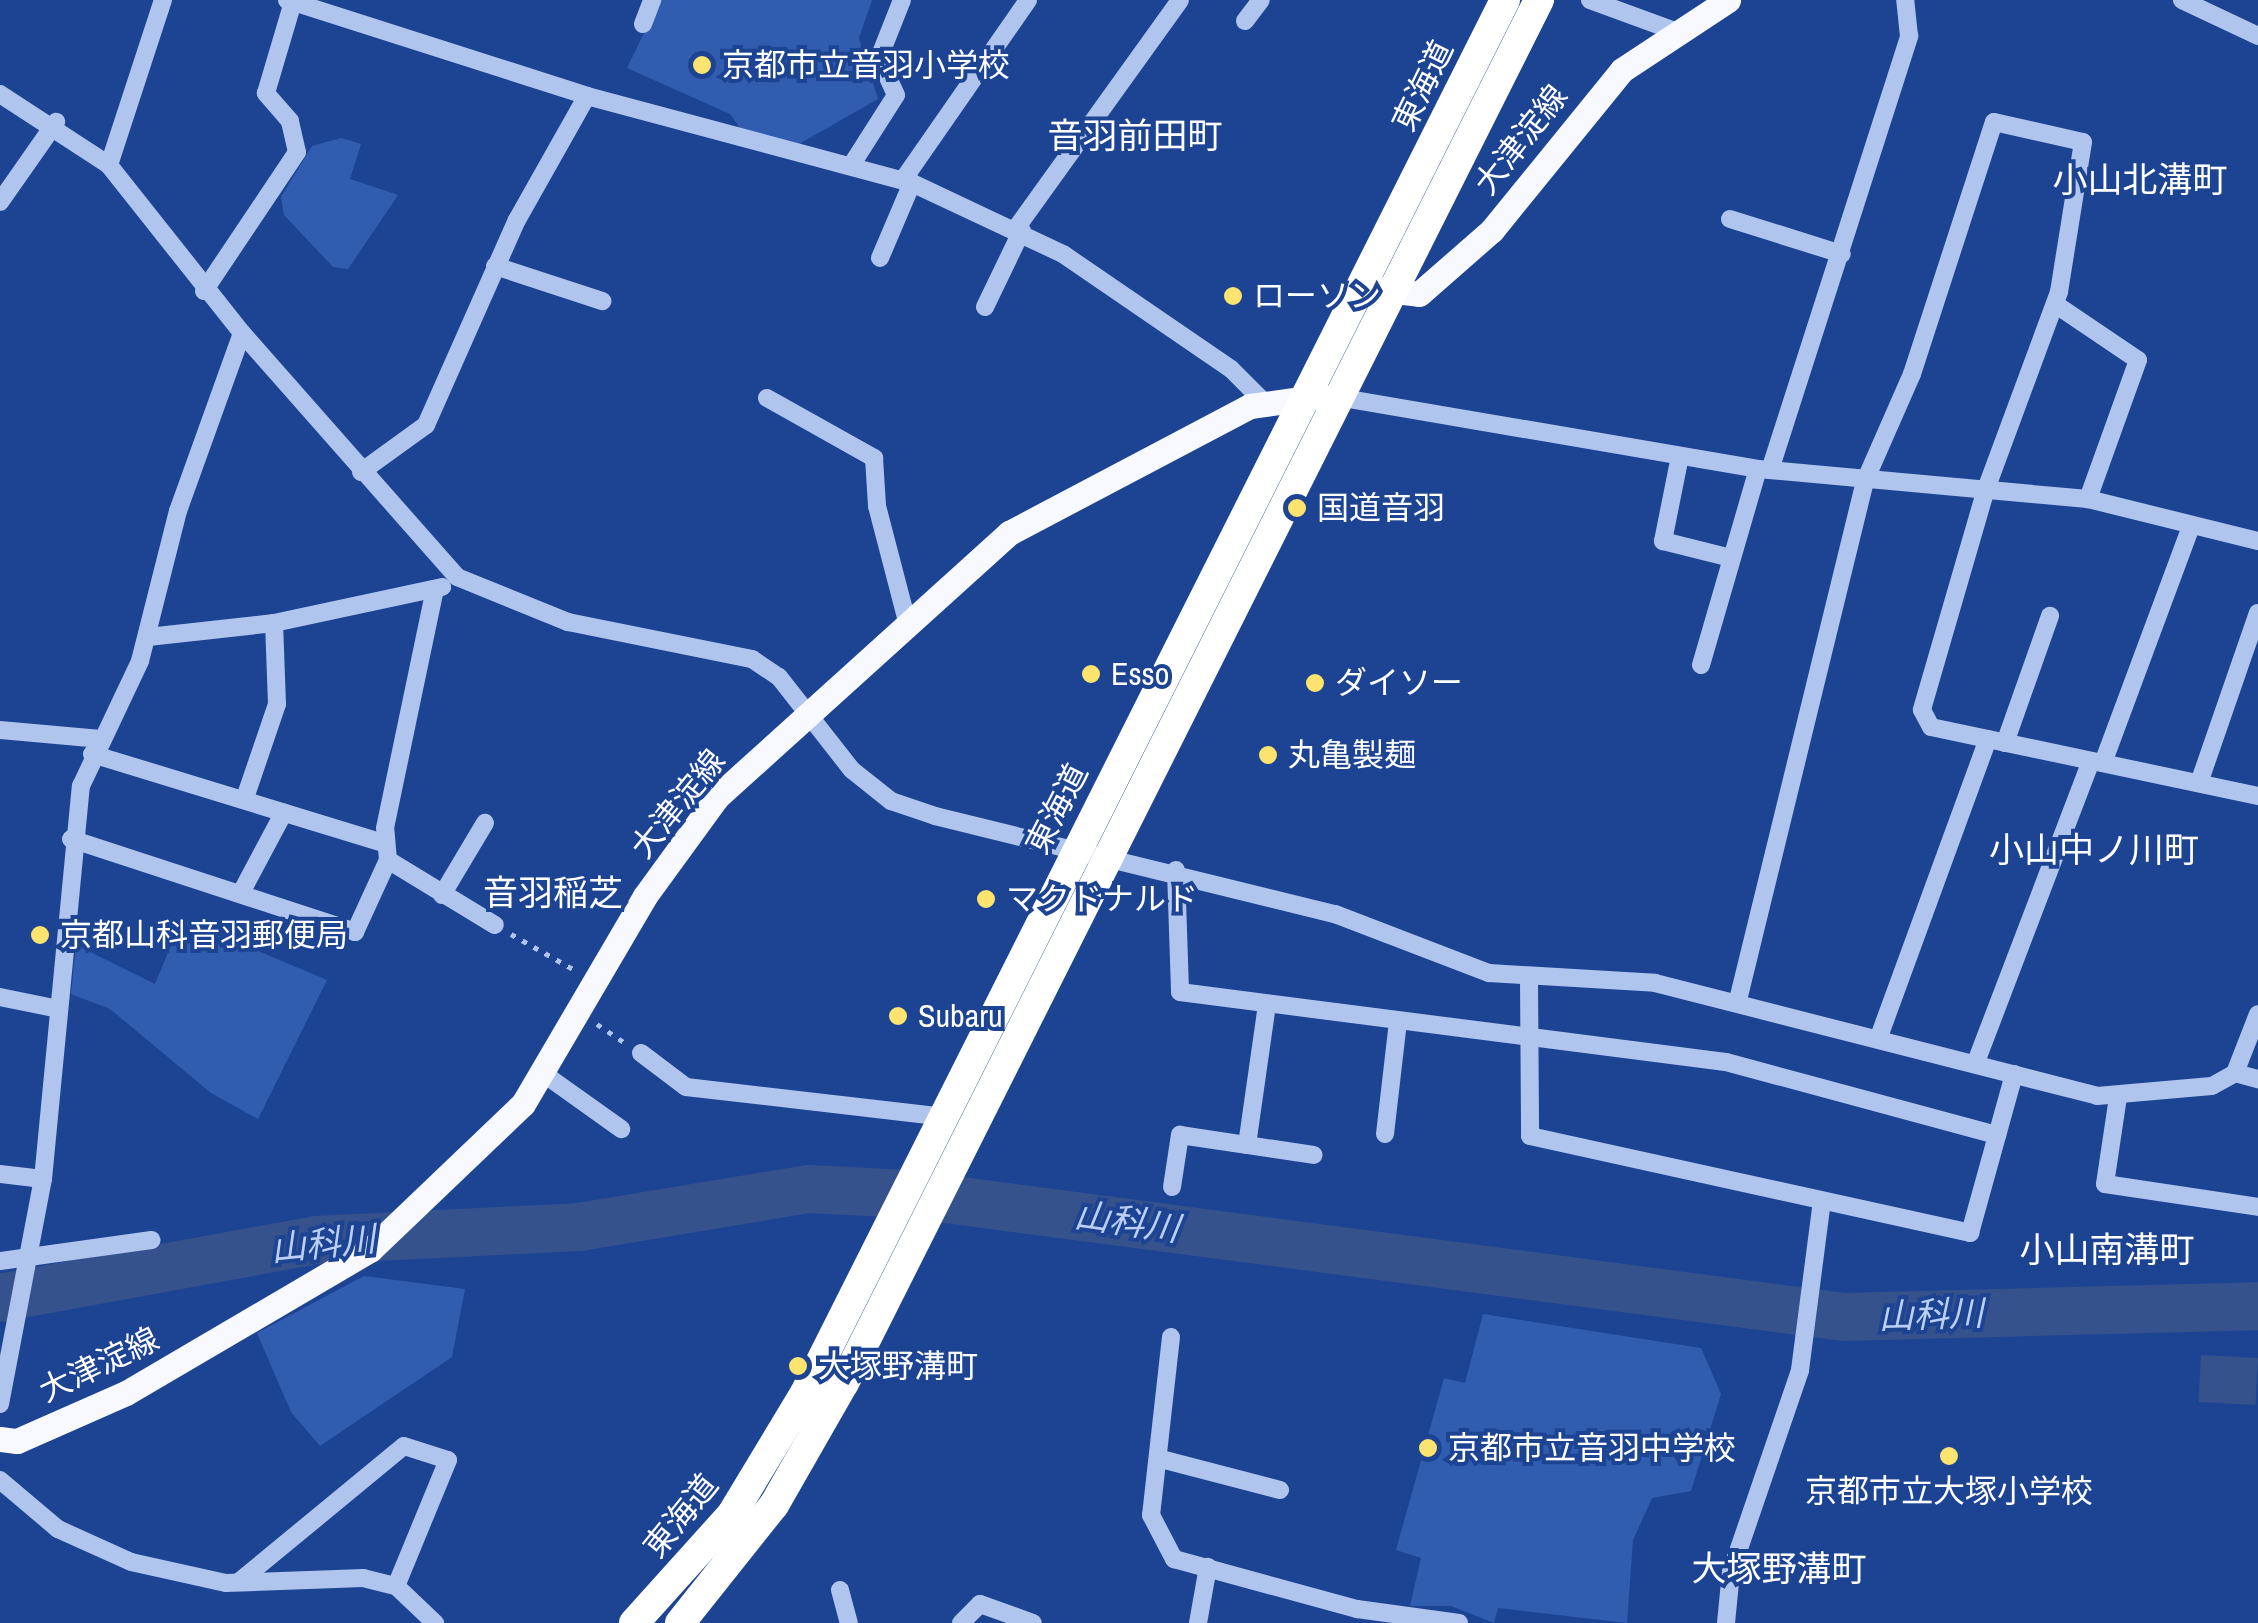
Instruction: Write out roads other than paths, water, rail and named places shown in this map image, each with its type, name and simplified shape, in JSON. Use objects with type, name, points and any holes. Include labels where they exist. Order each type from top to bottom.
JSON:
[{"type":"highway","name":"東海道","points":[[1377,290],[1505,0]]},
{"type":"highway","name":"東海道","points":[[932,1177],[946,1117],[1076,849],[1377,290],[1539,0]]},
{"type":"highway","name":"東海道","points":[[680,1623],[774,1504],[932,1177],[977,1120],[1322,396]]},
{"type":"highway","name":"東海道","points":[[634,1623],[732,1514],[907,1226]]},
{"type":"main road","name":"大津淀線","points":[[1377,290],[1418,294],[1492,230],[1594,98],[1728,0]]},
{"type":"main road","name":"大津淀線","points":[[0,1439],[16,1441],[126,1393],[370,1250],[544,1074],[594,981],[717,797],[805,712],[1009,533],[1263,401],[1322,396]]},
{"type":"street","points":[[109,165],[163,0]]},
{"type":"street","points":[[644,24],[652,0]]},
{"type":"street","points":[[854,161],[896,95],[880,58],[902,0]]},
{"type":"street","points":[[880,258],[908,181],[1028,0]]},
{"type":"street","points":[[985,307],[1020,228],[1180,0]]},
{"type":"street","points":[[1245,21],[1262,0]]},
{"type":"street","points":[[1590,0],[1680,33]]},
{"type":"street","points":[[1701,665],[1727,557],[1764,469],[1842,254],[1908,36],[1905,0]]},
{"type":"street","points":[[204,291],[297,152],[290,121],[266,93],[290,1],[587,96],[854,161],[908,181],[1020,228],[1232,368],[1263,401]]},
{"type":"street","points":[[2188,1],[2258,36]]},
{"type":"street","points":[[0,94],[56,122],[109,165],[204,291],[457,578],[568,622],[752,660],[891,801],[1076,849],[1176,870],[1530,980],[1655,983],[1880,1034],[2014,1074],[2118,1097],[2167,1096],[2235,1073],[2258,1079]]},
{"type":"street","points":[[361,472],[426,425],[495,266],[587,96]]},
{"type":"street","points":[[0,202],[56,122]]},
{"type":"street","points":[[1738,1000],[1865,481],[1912,374],[1994,122],[2083,142],[2055,304],[1986,489],[1922,710],[1930,727],[2258,796]]},
{"type":"street","points":[[1730,219],[1842,254]]},
{"type":"street","points":[[495,266],[602,301]]},
{"type":"street","points":[[2055,304],[2138,360],[2088,499]]},
{"type":"street","points":[[0,1404],[43,1179],[72,840],[97,746],[148,636],[178,510],[242,333]]},
{"type":"street","points":[[1322,396],[1764,469],[2088,499],[2258,541]]},
{"type":"street","points":[[767,398],[874,458],[876,506],[908,621]]},
{"type":"street","points":[[1680,456],[1663,540],[1727,557]]},
{"type":"street","points":[[1976,1062],[2191,526]]},
{"type":"street","points":[[148,636],[274,622],[434,593],[457,578]]},
{"type":"street","points":[[72,840],[242,891],[355,932],[386,851],[434,593]]},
{"type":"street","points":[[2199,783],[2258,613]]},
{"type":"street","points":[[1880,1034],[2050,616]]},
{"type":"street","points":[[245,798],[277,704],[274,622]]},
{"type":"street","points":[[0,730],[97,746],[386,851],[442,895],[495,925]]},
{"type":"street","points":[[242,891],[284,812]]},
{"type":"street","points":[[442,895],[485,822]]},
{"type":"street","points":[[1176,870],[1180,992],[1726,1062],[1996,1135]]},
{"type":"street","points":[[1530,980],[1530,1136],[1970,1234],[2014,1074]]},
{"type":"street","points":[[0,997],[59,1009]]},
{"type":"street","points":[[1247,1145],[1267,1004]]},
{"type":"street","points":[[2235,1073],[2258,1014]]},
{"type":"street","points":[[1385,1134],[1398,1021]]},
{"type":"street","points":[[641,1053],[686,1088],[977,1120]]},
{"type":"street","points":[[544,1074],[621,1129]]},
{"type":"street","points":[[2118,1097],[2105,1184],[2258,1207]]},
{"type":"street","points":[[1172,1186],[1180,1135],[1314,1155]]},
{"type":"street","points":[[0,1174],[43,1179]]},
{"type":"street","points":[[1726,1623],[1731,1572],[1806,1332],[1822,1202]]},
{"type":"street","points":[[0,1261],[28,1262],[152,1240]]},
{"type":"street","points":[[1171,1337],[1155,1427],[1162,1459],[1151,1515],[1174,1559],[1357,1609],[1458,1623]]},
{"type":"street","points":[[240,1581],[404,1446],[448,1460],[396,1586]]},
{"type":"street","points":[[1162,1459],[1280,1490]]},
{"type":"street","points":[[0,1480],[58,1529],[131,1562],[240,1581],[363,1578],[396,1586],[435,1623]]},
{"type":"street","points":[[1198,1623],[1208,1567]]},
{"type":"street","points":[[840,1590],[849,1623]]},
{"type":"street","points":[[962,1623],[980,1604],[1033,1623]]},
{"type":"waterway","name":"山科川","points":[[0,1298],[315,1240],[579,1227],[809,1189],[908,1194],[1844,1317],[2258,1306]]},
{"type":"place","name":"京都市立音羽小学校","points":[[702,65]]},
{"type":"place","name":"ローソン","points":[[1233,296]]},
{"type":"place","name":"国道音羽","points":[[1297,508]]},
{"type":"place","name":"Esso","points":[[1091,674]]},
{"type":"place","name":"ダイソー","points":[[1315,683]]},
{"type":"place","name":"丸亀製麺","points":[[1268,755]]},
{"type":"place","name":"マクドナルド","points":[[986,899]]},
{"type":"place","name":"京都山科音羽郵便局","points":[[40,935]]},
{"type":"place","name":"Subaru","points":[[898,1016]]},
{"type":"place","name":"大塚野溝町","points":[[798,1366]]},
{"type":"place","name":"京都市立音羽中学校","points":[[1428,1448]]},
{"type":"place","name":"京都市立大塚小学校","points":[[1949,1456]]},
{"type":"district","name":"音羽前田町","points":[[1135,136]]},
{"type":"district","name":"小山北溝町","points":[[2140,180]]},
{"type":"district","name":"小山中ノ川町","points":[[2094,850]]},
{"type":"district","name":"音羽稲芝","points":[[553,893]]},
{"type":"district","name":"小山南溝町","points":[[2107,1250]]},
{"type":"district","name":"大塚野溝町","points":[[1779,1569]]}]
